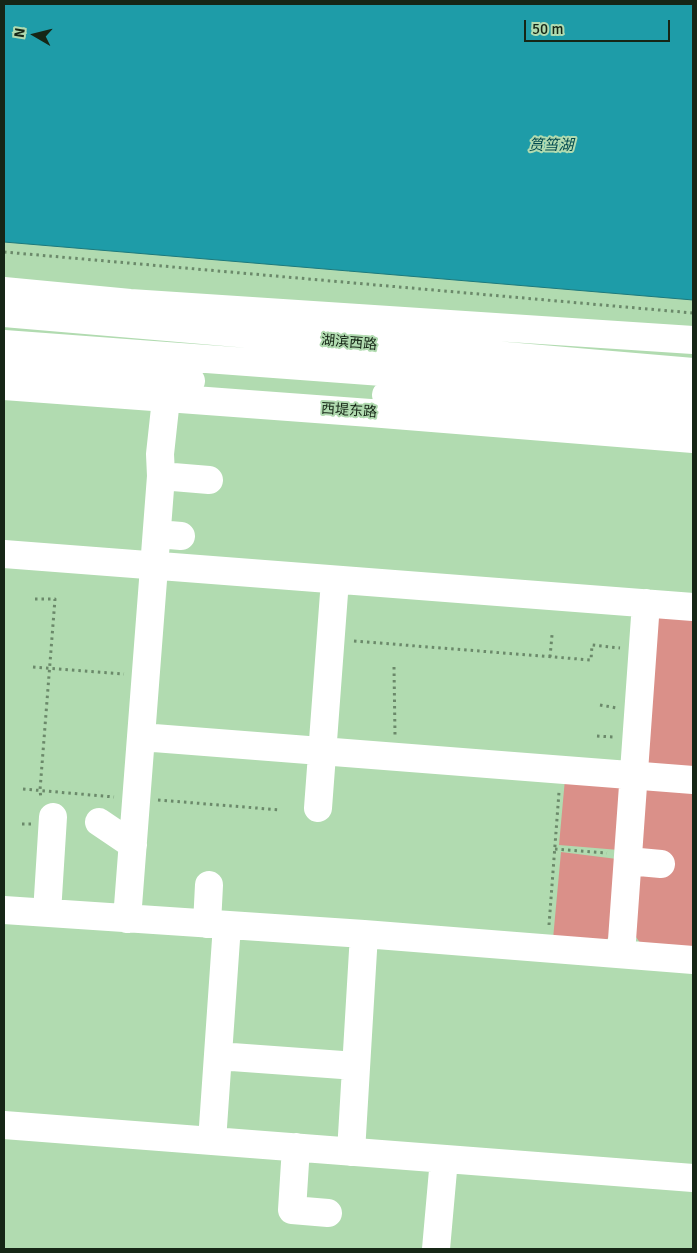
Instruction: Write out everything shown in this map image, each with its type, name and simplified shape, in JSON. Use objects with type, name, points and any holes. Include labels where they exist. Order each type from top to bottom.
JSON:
[{"type":"main road","points":[[4,291],[140,303],[693,340]]},
{"type":"main road","name":"湖滨西路","points":[[4,314],[693,372]]},
{"type":"main road","name":"湖滨西路","points":[[4,344],[693,395]]},
{"type":"main road","points":[[4,364],[174,380],[693,416]]},
{"type":"main road","name":"西堤东路","points":[[4,386],[693,439]]},
{"type":"main road","points":[[128,919],[154,566],[169,535],[160,454],[166,399]]},
{"type":"main road","points":[[161,476],[209,480]]},
{"type":"main road","points":[[4,554],[693,607]]},
{"type":"main road","points":[[318,808],[335,580]]},
{"type":"main road","points":[[621,954],[646,603]]},
{"type":"main road","points":[[141,737],[693,780]]},
{"type":"main road","points":[[46,913],[47,812]]},
{"type":"main road","points":[[99,822],[133,845]]},
{"type":"main road","points":[[629,858],[660,864]]},
{"type":"main road","points":[[210,885],[217,925],[218,1056],[212,1141]]},
{"type":"main road","points":[[4,910],[364,934],[693,960]]},
{"type":"main road","points":[[351,1152],[364,934]]},
{"type":"main road","points":[[218,1056],[356,1066]]},
{"type":"main road","points":[[4,1125],[693,1178]]},
{"type":"main road","points":[[296,1148],[292,1210],[328,1213]]},
{"type":"main road","points":[[436,1249],[444,1159]]},
{"type":"path","points":[[4,252],[693,313]]},
{"type":"path","points":[[35,599],[55,599],[40,790],[47,812]]},
{"type":"path","points":[[550,657],[552,635]]},
{"type":"path","points":[[331,639],[591,660],[592,645],[644,650]]},
{"type":"path","points":[[394,667],[395,756]]},
{"type":"path","points":[[33,668],[146,676]]},
{"type":"path","points":[[547,948],[561,770]]},
{"type":"path","points":[[555,849],[629,858]]},
{"type":"shaded area","points":[[657,614],[693,617],[693,769],[645,766]]},
{"type":"shaded area","points":[[565,779],[616,784],[624,791],[619,850],[559,845]]},
{"type":"shaded area","points":[[645,787],[693,792],[693,949],[641,944],[628,926]]},
{"type":"shaded area","points":[[561,852],[617,859],[613,933],[602,944],[553,939]]},
{"type":"water","name":"筼筜湖","points":[[4,4],[693,4],[693,300],[4,242]]}]
